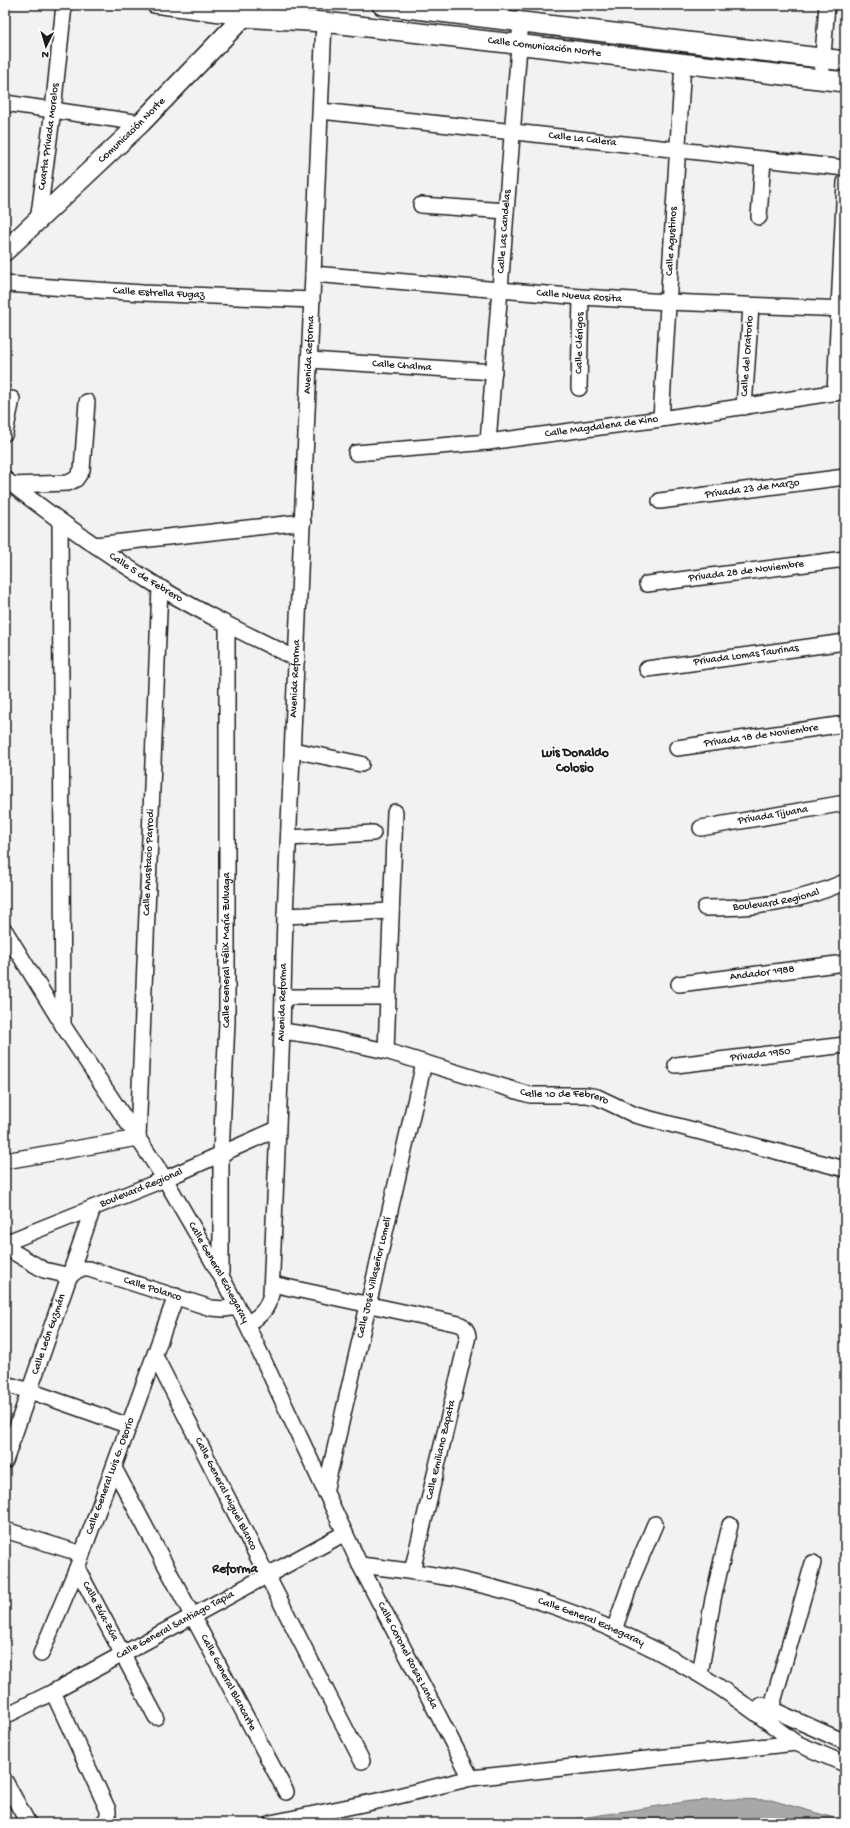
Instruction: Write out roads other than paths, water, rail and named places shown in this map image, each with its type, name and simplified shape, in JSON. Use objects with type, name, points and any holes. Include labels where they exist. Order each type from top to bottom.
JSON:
[{"type":"street","name":"Cuarta Privada Morelos","points":[[38,221],[53,110],[64,5]]},
{"type":"street","points":[[154,5],[249,11]]},
{"type":"street","points":[[390,5],[392,30]]},
{"type":"street","name":"Calle Comunicación Norte","points":[[390,5],[845,61]]},
{"type":"street","points":[[821,80],[827,5]]},
{"type":"street","name":"Calle Comunicación Norte","points":[[249,11],[324,22],[845,82]]},
{"type":"street","name":"Comunicación Norte","points":[[5,251],[141,123],[249,11]]},
{"type":"street","name":"Calle Las Candelas","points":[[488,442],[521,21]]},
{"type":"street","name":"Avenida Reforma","points":[[246,1323],[255,1319],[266,1308],[270,1299],[272,1284],[288,838],[324,22]]},
{"type":"street","name":"Calle Agustinos","points":[[661,420],[683,63]]},
{"type":"street","points":[[5,103],[141,123]]},
{"type":"street","name":"Calle La Calera","points":[[321,111],[845,168]]},
{"type":"street","points":[[760,218],[763,159]]},
{"type":"street","points":[[840,392],[845,182]]},
{"type":"street","points":[[421,205],[506,211]]},
{"type":"street","name":"Calle Nueva Rosita","points":[[313,274],[581,297],[842,309]]},
{"type":"street","name":"Calle Estrella Fugaz","points":[[5,284],[143,293],[312,300]]},
{"type":"street","name":"Calle Clérigos","points":[[579,388],[581,297]]},
{"type":"street","name":"Calle del Oratorio","points":[[744,407],[751,306]]},
{"type":"street","name":"Calle Chalma","points":[[310,360],[494,372]]},
{"type":"street","name":"Calle Magdalena de Kino","points":[[356,453],[488,442],[661,420],[840,392]]},
{"type":"street","points":[[5,433],[12,399]]},
{"type":"street","points":[[9,482],[68,483],[76,478],[82,470],[87,402]]},
{"type":"street","name":"Privada 23 de Marzo","points":[[660,501],[845,477]]},
{"type":"street","name":"Calle 5 de Febrero","points":[[9,482],[60,521],[160,587],[228,625],[297,659]]},
{"type":"street","points":[[60,521],[64,1027]]},
{"type":"street","points":[[95,545],[303,522]]},
{"type":"street","name":"Privada 28 de Noviembre","points":[[648,584],[845,559]]},
{"type":"street","name":"Calle Anastacio Parrodi","points":[[138,1138],[160,587]]},
{"type":"street","name":"Calle General Félix María Zuluaga","points":[[221,1276],[221,1154],[228,1022],[228,625]]},
{"type":"street","name":"Privada Lomas Taurinas","points":[[647,669],[845,642]]},
{"type":"street","name":"Privada 18 de Noviembre","points":[[677,748],[845,724]]},
{"type":"street","points":[[292,750],[361,764]]},
{"type":"street","name":"Privada Tijuana","points":[[701,828],[845,803]]},
{"type":"street","points":[[386,1051],[395,812]]},
{"type":"street","points":[[288,838],[373,833]]},
{"type":"street","name":"Boulevard Regional","points":[[705,908],[743,908],[782,903],[819,893],[845,882]]},
{"type":"street","points":[[285,916],[391,911]]},
{"type":"street","name":"Calle General Echegaray","points":[[5,931],[64,1027],[165,1179],[221,1276],[246,1323],[345,1533]]},
{"type":"street","name":"Andador 1988","points":[[680,984],[845,963]]},
{"type":"street","points":[[283,997],[388,997]]},
{"type":"street","name":"Calle 10 de Febrero","points":[[282,1031],[317,1036],[386,1051],[530,1095],[586,1094],[597,1097],[635,1115],[845,1169]]},
{"type":"street","name":"Privada 1950","points":[[676,1065],[845,1045]]},
{"type":"street","name":"Calle José Villaseñor Lomelí","points":[[325,1492],[424,1063]]},
{"type":"street","name":"Boulevard Regional","points":[[5,1244],[165,1179],[277,1129]]},
{"type":"street","points":[[5,1161],[138,1138]]},
{"type":"street","name":"Calle León Guzmán","points":[[5,1461],[93,1208]]},
{"type":"street","points":[[5,1247],[44,1270],[70,1276]]},
{"type":"street","name":"Calle Polanco","points":[[70,1276],[79,1269],[94,1270],[211,1308],[224,1309],[237,1307]]},
{"type":"street","points":[[272,1284],[368,1304]]},
{"type":"street","name":"Calle General Luis G. Osorio","points":[[41,1654],[77,1568],[176,1296]]},
{"type":"street","name":"Calle Emiliano Zapata","points":[[368,1304],[459,1324],[466,1328],[468,1336],[412,1571]]},
{"type":"street","name":"Calle General Miguel Blanco","points":[[154,1356],[362,1761]]},
{"type":"street","points":[[5,1384],[30,1391],[129,1426]]},
{"type":"street","name":"Calle General Blancarte","points":[[114,1468],[286,1792]]},
{"type":"street","points":[[614,1630],[633,1576],[655,1524]]},
{"type":"street","points":[[700,1674],[713,1599],[730,1525]]},
{"type":"street","points":[[5,1530],[82,1554]]},
{"type":"street","name":"Calle General Santiago Tapia","points":[[5,1716],[53,1692],[345,1533]]},
{"type":"street","name":"Calle Coronel Rosas Landa","points":[[345,1533],[360,1565],[472,1778]]},
{"type":"street","points":[[771,1709],[813,1563]]},
{"type":"street","name":"Calle General Echegaray","points":[[360,1565],[412,1571],[464,1581],[515,1594],[565,1610],[614,1630],[658,1651],[700,1674],[796,1743],[845,1764]]},
{"type":"street","name":"Calle Zúa-Zúa","points":[[77,1568],[156,1717]]},
{"type":"street","points":[[53,1692],[108,1810],[108,1817],[103,1823]]},
{"type":"street","points":[[727,1692],[771,1709],[845,1742]]},
{"type":"street","points":[[271,1823],[382,1800],[472,1778],[796,1743]]},
{"type":"street","points":[[5,1780],[28,1823]]},
{"type":"district","name":"Luis Donaldo Colosio","points":[[575,760]]},
{"type":"district","name":"Reforma","points":[[235,1569]]}]
